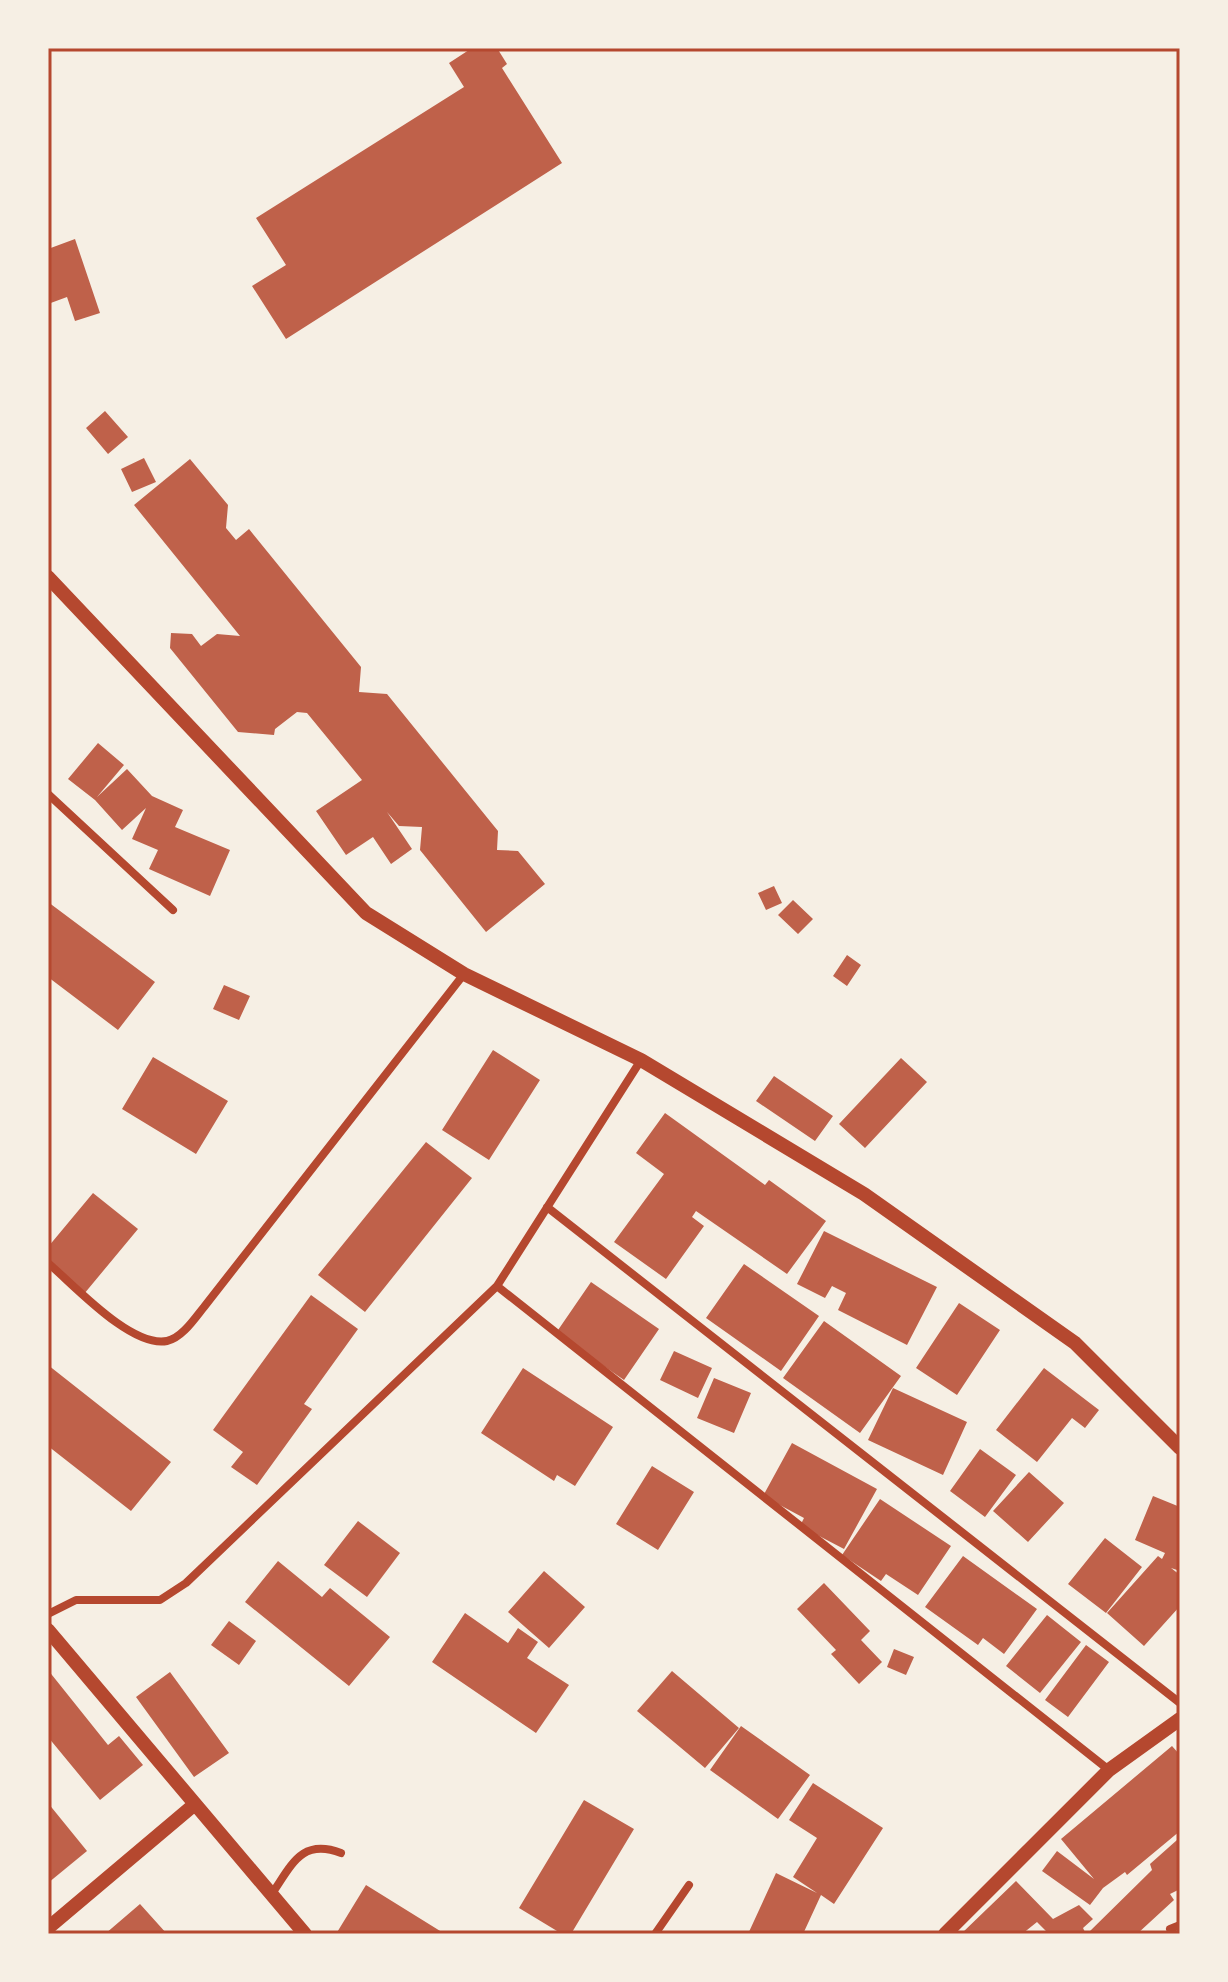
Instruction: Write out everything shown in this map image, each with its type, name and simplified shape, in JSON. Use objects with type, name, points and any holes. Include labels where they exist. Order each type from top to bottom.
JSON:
[{"type":"street","points":[[48,577],[366,913],[464,974],[641,1060],[864,1194],[1075,1343],[1180,1448]]},
{"type":"street","points":[[48,794],[173,910]]},
{"type":"street","points":[[48,1263],[129,1332],[149,1340],[169,1341],[188,1326],[204,1307],[464,974]]},
{"type":"street","points":[[48,1614],[76,1600],[160,1600],[186,1583],[497,1286],[641,1060]]},
{"type":"street","points":[[547,1207],[1180,1703]]},
{"type":"street","points":[[497,1286],[1109,1770]]},
{"type":"street","points":[[48,1630],[305,1934]]},
{"type":"street","points":[[945,1934],[1109,1770],[1180,1719]]},
{"type":"street","points":[[55,1934],[48,1927],[195,1804]]},
{"type":"street","points":[[271,1895],[292,1864],[311,1847],[323,1846],[341,1853]]},
{"type":"street","points":[[655,1934],[689,1885]]},
{"type":"street","points":[[1170,1929],[1180,1925]]},
{"type":"building","points":[[472,48],[497,48],[507,64],[502,68],[562,163],[286,339],[252,286],[286,265],[256,218],[464,87],[449,63]]},
{"type":"building","points":[[75,239],[100,313],[75,321],[67,297],[48,304],[48,249]]},
{"type":"building","points":[[105,411],[128,437],[108,454],[86,428]]},
{"type":"building","points":[[144,458],[156,482],[132,492],[121,469]]},
{"type":"building","points":[[190,459],[228,505],[226,528],[236,540],[249,529],[361,667],[359,692],[387,694],[498,831],[497,850],[518,851],[545,884],[486,932],[420,850],[422,827],[399,826],[387,812],[412,849],[391,864],[373,837],[346,855],[316,811],[362,780],[307,713],[297,712],[275,729],[274,735],[238,732],[170,648],[171,633],[192,634],[201,646],[217,634],[240,636],[134,505]]},
{"type":"building","points":[[98,743],[124,765],[97,797],[127,769],[152,796],[183,810],[175,827],[230,850],[210,896],[149,869],[158,850],[132,839],[146,808],[122,830],[95,800],[68,779]]},
{"type":"building","points":[[774,886],[782,903],[766,910],[758,893]]},
{"type":"building","points":[[793,900],[813,919],[798,934],[778,915]]},
{"type":"building","points":[[48,902],[155,982],[118,1030],[48,977]]},
{"type":"building","points":[[847,955],[861,965],[847,986],[833,976]]},
{"type":"building","points":[[224,985],[250,996],[239,1020],[213,1009]]},
{"type":"building","points":[[493,1050],[540,1080],[489,1160],[442,1130]]},
{"type":"building","points":[[153,1057],[228,1101],[196,1154],[122,1109]]},
{"type":"building","points":[[901,1058],[927,1082],[865,1148],[839,1124]]},
{"type":"building","points":[[774,1076],[833,1116],[815,1141],[756,1101]]},
{"type":"building","points":[[665,1113],[765,1185],[769,1180],[826,1221],[787,1274],[696,1211],[692,1217],[704,1226],[666,1279],[614,1242],[664,1174],[636,1153]]},
{"type":"building","points":[[426,1142],[472,1178],[365,1312],[318,1275]]},
{"type":"building","points":[[93,1193],[138,1229],[84,1294],[48,1265],[48,1247]]},
{"type":"building","points":[[824,1231],[937,1287],[907,1345],[838,1310],[846,1293],[832,1286],[825,1298],[797,1284]]},
{"type":"building","points":[[744,1264],[819,1316],[781,1371],[706,1318]]},
{"type":"building","points":[[591,1282],[659,1329],[624,1380],[556,1333]]},
{"type":"building","points":[[311,1295],[358,1329],[304,1404],[312,1409],[257,1485],[231,1467],[243,1452],[213,1430]]},
{"type":"building","points":[[959,1303],[1000,1330],[957,1395],[916,1368]]},
{"type":"building","points":[[824,1321],[901,1376],[860,1433],[783,1378]]},
{"type":"building","points":[[674,1351],[712,1368],[698,1398],[660,1380]]},
{"type":"building","points":[[48,1365],[171,1462],[131,1511],[48,1446]]},
{"type":"building","points":[[523,1368],[613,1427],[575,1486],[557,1475],[554,1481],[481,1433]]},
{"type":"building","points":[[1044,1368],[1099,1410],[1085,1428],[1072,1418],[1037,1462],[996,1430]]},
{"type":"building","points":[[714,1378],[751,1393],[734,1433],[697,1418]]},
{"type":"building","points":[[893,1388],[967,1422],[943,1475],[868,1440]]},
{"type":"building","points":[[792,1443],[877,1489],[844,1549],[800,1526],[804,1518],[763,1496]]},
{"type":"building","points":[[980,1449],[1016,1475],[985,1517],[950,1491]]},
{"type":"building","points":[[652,1466],[694,1492],[658,1550],[616,1524]]},
{"type":"building","points":[[1029,1472],[1064,1503],[1028,1542],[993,1511]]},
{"type":"building","points":[[1153,1496],[1180,1507],[1180,1571],[1171,1568],[1180,1575],[1180,1606],[1144,1646],[1107,1613],[1158,1556],[1162,1559],[1165,1553],[1135,1540]]},
{"type":"building","points":[[880,1499],[951,1546],[918,1595],[886,1574],[881,1581],[842,1555]]},
{"type":"building","points":[[358,1521],[400,1553],[367,1597],[324,1565]]},
{"type":"building","points":[[1105,1538],[1142,1567],[1106,1613],[1068,1584]]},
{"type":"building","points":[[963,1556],[1037,1609],[1004,1654],[983,1638],[978,1645],[925,1607]]},
{"type":"building","points":[[278,1561],[322,1597],[330,1588],[390,1637],[349,1686],[245,1602]]},
{"type":"building","points":[[544,1571],[585,1607],[549,1648],[508,1612]]},
{"type":"building","points":[[824,1583],[870,1631],[861,1640],[882,1662],[859,1684],[831,1654],[836,1650],[797,1609]]},
{"type":"building","points":[[465,1613],[508,1643],[518,1628],[538,1642],[527,1658],[569,1685],[536,1733],[432,1662]]},
{"type":"building","points":[[1047,1615],[1081,1642],[1040,1693],[1006,1666]]},
{"type":"building","points":[[229,1621],[256,1641],[239,1665],[211,1645]]},
{"type":"building","points":[[1086,1645],[1109,1662],[1068,1717],[1045,1700]]},
{"type":"building","points":[[894,1649],[914,1657],[906,1675],[887,1667]]},
{"type":"building","points":[[48,1670],[108,1745],[119,1736],[143,1765],[100,1800],[48,1737]]},
{"type":"building","points":[[672,1671],[739,1728],[705,1768],[637,1711]]},
{"type":"building","points":[[170,1672],[229,1753],[194,1777],[136,1697]]},
{"type":"building","points":[[741,1726],[810,1775],[778,1819],[710,1770]]},
{"type":"building","points":[[1172,1746],[1180,1755],[1180,1831],[1127,1875],[1125,1872],[1103,1888],[1090,1905],[1042,1871],[1057,1851],[1094,1879],[1061,1839]]},
{"type":"building","points":[[813,1783],[883,1828],[834,1904],[821,1895],[803,1934],[748,1934],[776,1873],[817,1893],[793,1877],[817,1838],[789,1820]]},
{"type":"building","points":[[584,1800],[634,1829],[571,1934],[562,1934],[519,1908]]},
{"type":"building","points":[[48,1803],[87,1851],[48,1883]]},
{"type":"building","points":[[1177,1840],[1180,1889],[1170,1894],[1174,1900],[1137,1934],[1087,1934],[1152,1870],[1150,1864]]},
{"type":"building","points":[[1016,1881],[1053,1919],[1079,1905],[1093,1919],[1083,1928],[1086,1934],[1049,1934],[1037,1922],[1022,1934],[961,1934]]},
{"type":"building","points":[[366,1885],[445,1934],[336,1934]]},
{"type":"building","points":[[140,1904],[167,1934],[105,1934]]}]
